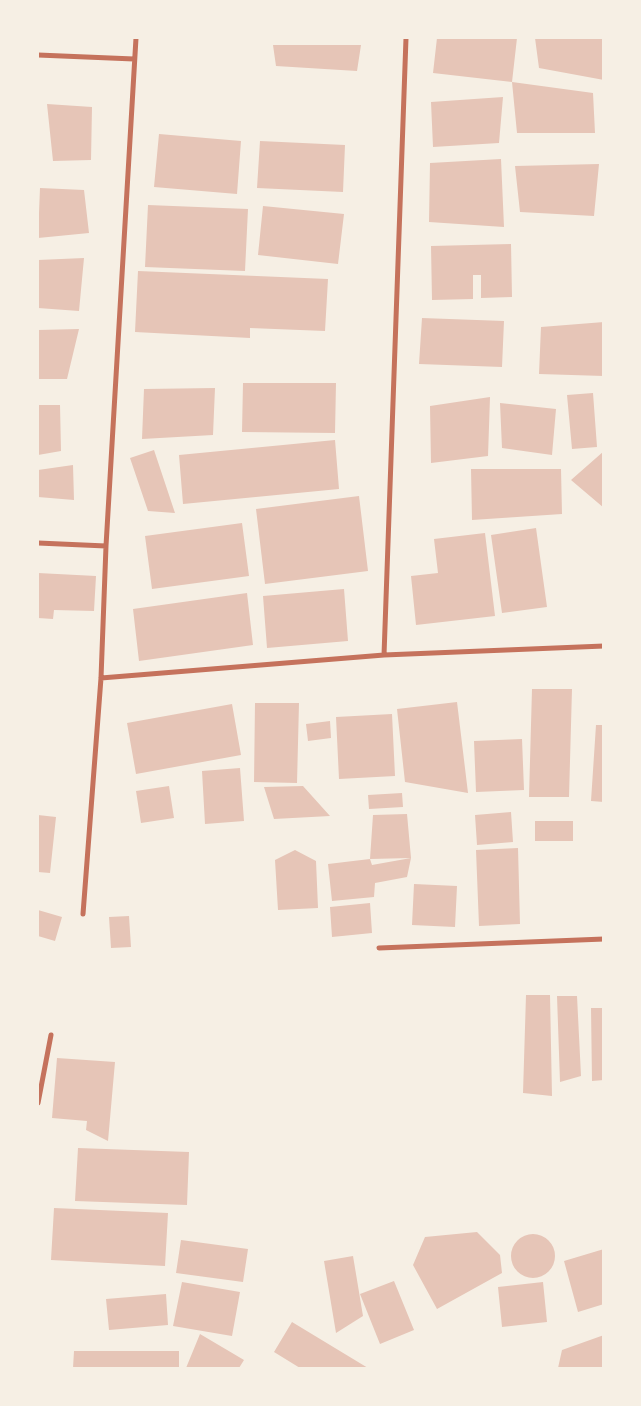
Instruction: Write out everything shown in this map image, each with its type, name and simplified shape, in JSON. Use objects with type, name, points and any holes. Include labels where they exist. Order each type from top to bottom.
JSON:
[{"type":"street","points":[[83,914],[101,678],[106,546],[136,38]]},
{"type":"street","points":[[384,655],[406,38]]},
{"type":"street","points":[[38,55],[134,59]]},
{"type":"street","points":[[38,543],[106,546]]},
{"type":"street","points":[[101,678],[384,655],[604,646]]},
{"type":"street","points":[[379,948],[604,940]]},
{"type":"street","points":[[38,1103],[51,1035]]},
{"type":"building","points":[[437,38],[517,38],[512,82],[433,73]]},
{"type":"building","points":[[535,38],[604,38],[604,80],[539,68]]},
{"type":"building","points":[[273,45],[361,45],[357,71],[276,66]]},
{"type":"building","points":[[512,82],[593,93],[595,133],[517,133]]},
{"type":"building","points":[[503,97],[499,143],[433,147],[431,102]]},
{"type":"building","points":[[47,104],[92,107],[91,160],[53,161]]},
{"type":"building","points":[[159,134],[241,141],[237,194],[154,187]]},
{"type":"building","points":[[260,141],[345,145],[343,192],[257,188]]},
{"type":"building","points":[[501,159],[504,227],[429,222],[430,163]]},
{"type":"building","points":[[599,164],[594,216],[520,212],[515,166]]},
{"type":"building","points":[[40,188],[84,190],[89,233],[38,238]]},
{"type":"building","points":[[148,205],[248,209],[245,271],[145,267]]},
{"type":"building","points":[[263,206],[344,214],[338,264],[258,255]]},
{"type":"building","points":[[511,244],[512,297],[481,298],[481,275],[473,275],[473,299],[432,300],[431,246]]},
{"type":"building","points":[[84,258],[79,311],[38,308],[38,260]]},
{"type":"building","points":[[138,271],[328,279],[325,331],[250,328],[250,338],[135,332]]},
{"type":"building","points":[[422,318],[504,321],[502,367],[419,364]]},
{"type":"building","points":[[604,322],[604,376],[539,374],[541,327]]},
{"type":"building","points":[[79,329],[67,379],[38,379],[38,330]]},
{"type":"building","points":[[243,383],[336,383],[335,433],[242,432]]},
{"type":"building","points":[[215,388],[213,435],[142,439],[144,389]]},
{"type":"building","points":[[593,393],[597,447],[572,449],[567,395]]},
{"type":"building","points":[[490,397],[488,456],[431,463],[430,406]]},
{"type":"building","points":[[500,403],[556,409],[552,455],[502,448]]},
{"type":"building","points":[[38,405],[60,405],[61,451],[38,455]]},
{"type":"building","points":[[335,440],[339,489],[183,504],[179,455]]},
{"type":"building","points":[[154,450],[175,513],[148,511],[130,458]]},
{"type":"building","points":[[604,451],[604,508],[571,480]]},
{"type":"building","points":[[73,465],[74,500],[38,497],[38,470]]},
{"type":"building","points":[[471,469],[561,469],[562,514],[472,520]]},
{"type":"building","points":[[359,496],[368,571],[265,584],[256,509]]},
{"type":"building","points":[[242,523],[249,576],[152,589],[145,536]]},
{"type":"building","points":[[536,528],[547,607],[502,613],[491,535]]},
{"type":"building","points":[[485,533],[495,616],[416,625],[411,576],[438,573],[434,539]]},
{"type":"building","points":[[38,573],[96,576],[94,611],[54,610],[53,619],[38,618]]},
{"type":"building","points":[[344,589],[348,641],[267,648],[263,596]]},
{"type":"building","points":[[247,593],[253,645],[139,661],[133,609]]},
{"type":"building","points":[[532,689],[572,689],[569,797],[529,797]]},
{"type":"building","points":[[457,702],[468,793],[405,782],[397,709]]},
{"type":"building","points":[[255,703],[299,703],[297,783],[254,782]]},
{"type":"building","points":[[232,704],[241,755],[136,774],[127,723]]},
{"type":"building","points":[[392,714],[395,776],[339,779],[336,717]]},
{"type":"building","points":[[330,721],[331,738],[308,741],[306,724]]},
{"type":"building","points":[[596,725],[604,725],[604,802],[591,801]]},
{"type":"building","points":[[522,739],[524,790],[476,792],[474,741]]},
{"type":"building","points":[[240,768],[244,821],[205,824],[202,771]]},
{"type":"building","points":[[169,786],[174,818],[141,823],[136,791]]},
{"type":"building","points":[[303,786],[330,816],[274,819],[264,787]]},
{"type":"building","points":[[402,793],[403,807],[369,809],[368,795]]},
{"type":"building","points":[[511,812],[513,842],[477,845],[475,815]]},
{"type":"building","points":[[407,814],[411,858],[370,859],[373,815]]},
{"type":"building","points":[[38,815],[56,817],[50,873],[38,872]]},
{"type":"building","points":[[535,821],[573,821],[573,841],[535,841]]},
{"type":"building","points":[[518,848],[520,924],[479,926],[476,850]]},
{"type":"building","points":[[295,850],[316,861],[318,908],[278,910],[275,860]]},
{"type":"building","points":[[411,858],[407,877],[375,883],[374,897],[332,901],[328,864],[370,859],[372,865]]},
{"type":"building","points":[[414,884],[457,886],[455,927],[412,925]]},
{"type":"building","points":[[370,903],[372,933],[332,937],[330,907]]},
{"type":"building","points":[[38,910],[62,917],[55,941],[38,936]]},
{"type":"building","points":[[129,916],[131,947],[111,948],[109,917]]},
{"type":"building","points":[[526,995],[550,995],[552,1096],[523,1093]]},
{"type":"building","points":[[557,996],[577,996],[581,1076],[560,1082]]},
{"type":"building","points":[[591,1008],[604,1008],[604,1080],[592,1081]]},
{"type":"building","points":[[57,1058],[115,1062],[108,1141],[86,1130],[87,1121],[52,1118]]},
{"type":"building","points":[[78,1148],[189,1152],[187,1205],[75,1201]]},
{"type":"building","points":[[54,1208],[168,1213],[165,1266],[51,1260]]},
{"type":"building","points":[[477,1232],[500,1255],[502,1273],[437,1309],[413,1265],[425,1237]]},
{"type":"building","points":[[533,1234],[545,1238],[551,1244],[555,1256],[551,1268],[545,1274],[533,1278],[521,1274],[515,1268],[511,1256],[515,1244],[521,1238]]},
{"type":"building","points":[[181,1240],[248,1249],[243,1282],[176,1273]]},
{"type":"building","points":[[604,1249],[604,1304],[578,1312],[564,1261]]},
{"type":"building","points":[[353,1256],[363,1316],[336,1333],[324,1261]]},
{"type":"building","points":[[394,1281],[414,1330],[380,1344],[360,1294]]},
{"type":"building","points":[[182,1282],[240,1292],[232,1336],[173,1326]]},
{"type":"building","points":[[543,1282],[547,1322],[502,1327],[498,1287]]},
{"type":"building","points":[[166,1294],[168,1325],[109,1330],[106,1299]]},
{"type":"building","points":[[292,1322],[368,1368],[300,1368],[274,1352]]},
{"type":"building","points":[[200,1334],[244,1360],[239,1368],[186,1368]]},
{"type":"building","points":[[604,1335],[604,1368],[558,1368],[562,1350]]},
{"type":"building","points":[[74,1351],[179,1351],[179,1368],[73,1368]]}]
